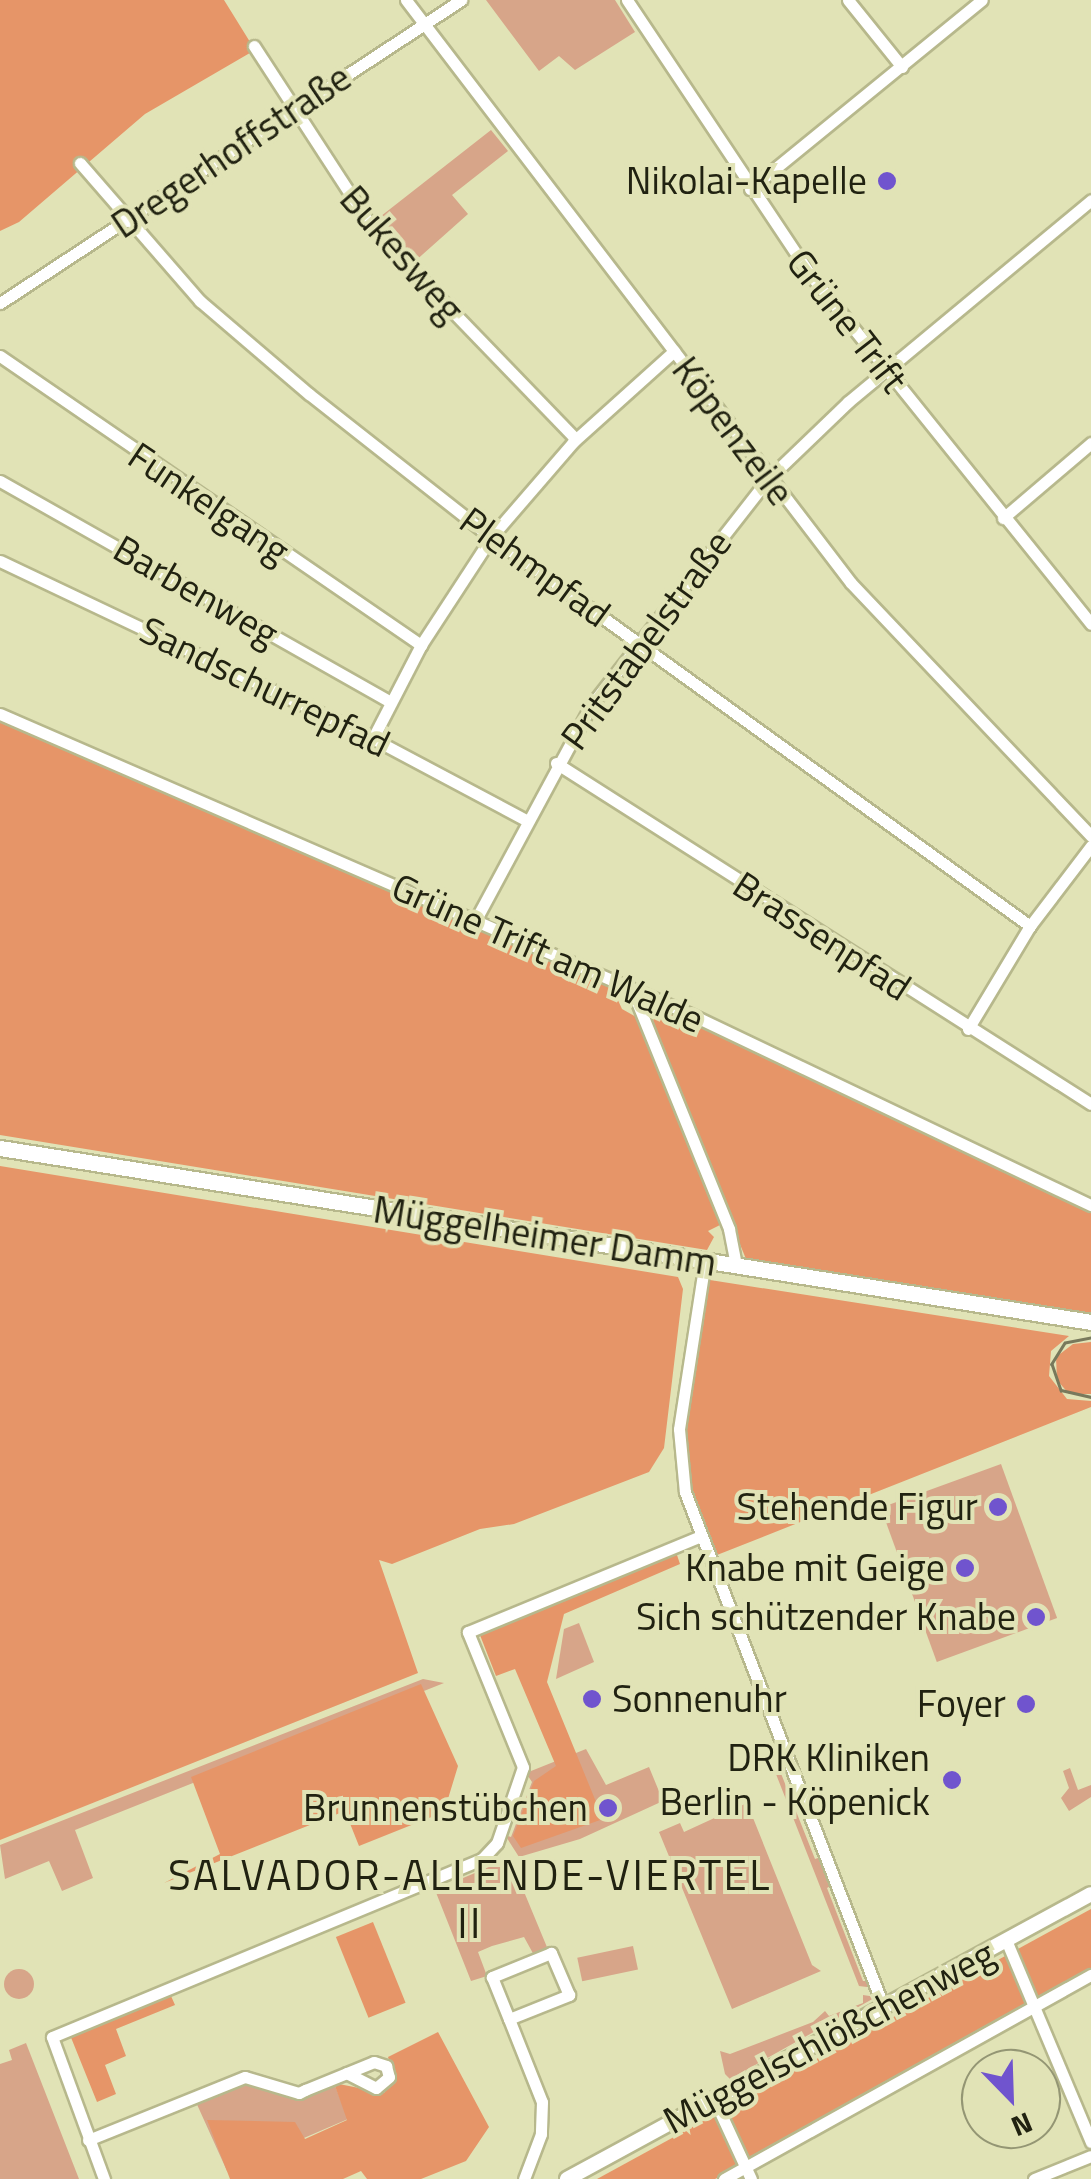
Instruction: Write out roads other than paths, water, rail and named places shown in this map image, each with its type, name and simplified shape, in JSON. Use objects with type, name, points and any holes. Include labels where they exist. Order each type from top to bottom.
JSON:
[{"type":"main road","name":"Müggelheimer Damm","points":[[0,1148],[1091,1322]]},
{"type":"street","name":"Köpenzeile","points":[[406,0],[768,479],[904,644],[1091,836]]},
{"type":"street","name":"Dregerhoffstraße","points":[[0,302],[461,0]]},
{"type":"street","name":"Grüne Trift","points":[[627,0],[750,190],[885,370],[1091,624]]},
{"type":"street","points":[[848,0],[902,67]]},
{"type":"street","points":[[750,190],[982,0]]},
{"type":"street","name":"Bukesweg","points":[[254,46],[372,228],[576,439]]},
{"type":"street","name":"Plehmpfad","points":[[80,163],[126,221],[224,324],[492,536],[1030,926]]},
{"type":"street","name":"Pritstabelstraße","points":[[476,921],[556,763],[636,642],[768,479],[885,370],[1091,200]]},
{"type":"street","points":[[373,738],[421,645],[492,536],[576,439],[674,351]]},
{"type":"street","name":"Funkelgang","points":[[0,356],[421,645]]},
{"type":"street","points":[[1003,518],[1091,444]]},
{"type":"street","name":"Barbenweg","points":[[0,481],[391,702]]},
{"type":"street","name":"Sandschurrepfad","points":[[0,561],[373,738],[526,820]]},
{"type":"street","name":"Grüne Trift am Walde","points":[[0,714],[640,993],[1091,1205]]},
{"type":"street","name":"Brassenpfad","points":[[556,763],[1091,1104]]},
{"type":"street","points":[[968,1029],[1030,926],[1091,846]]},
{"type":"street","points":[[640,993],[637,1002],[728,1229],[736,1266]]},
{"type":"street","points":[[705,1261],[678,1450],[702,1536],[884,2008]]},
{"type":"street","points":[[104,2179],[50,2045],[60,2029],[482,1858],[496,1843],[522,1767],[468,1632],[702,1536]]},
{"type":"street","name":"Müggelschlößchenweg","points":[[567,2179],[1091,1894]]},
{"type":"street","points":[[1006,1940],[1091,2142]]},
{"type":"street","points":[[509,2019],[568,1994],[551,1953],[492,1977],[543,2112],[524,2179]]},
{"type":"street","points":[[724,2179],[749,2173],[1091,1974]]},
{"type":"street","points":[[88,2140],[245,2077],[299,2092],[346,2073]]},
{"type":"street","points":[[714,2099],[749,2173]]},
{"type":"street","points":[[1034,2179],[1091,2156]]},
{"type":"tram line","points":[[1091,1338],[1065,1343],[1052,1364],[1061,1390],[1091,1397]]},
{"type":"place","name":"Nikolai-Kapelle","points":[[887,181]]},
{"type":"place","name":"Stehende Figur","points":[[998,1507]]},
{"type":"place","name":"Knabe mit Geige","points":[[965,1568]]},
{"type":"place","name":"Sich schützender Knabe","points":[[1036,1617]]},
{"type":"place","name":"Sonnenuhr","points":[[592,1699]]},
{"type":"place","name":"Foyer","points":[[1026,1704]]},
{"type":"place","name":"DRK Kliniken Berlin - Köpenick","points":[[952,1780]]},
{"type":"place","name":"Brunnenstübchen","points":[[608,1808]]},
{"type":"district","name":"SALVADOR-ALLENDE-VIERTEL II","points":[[470,1898]]}]
